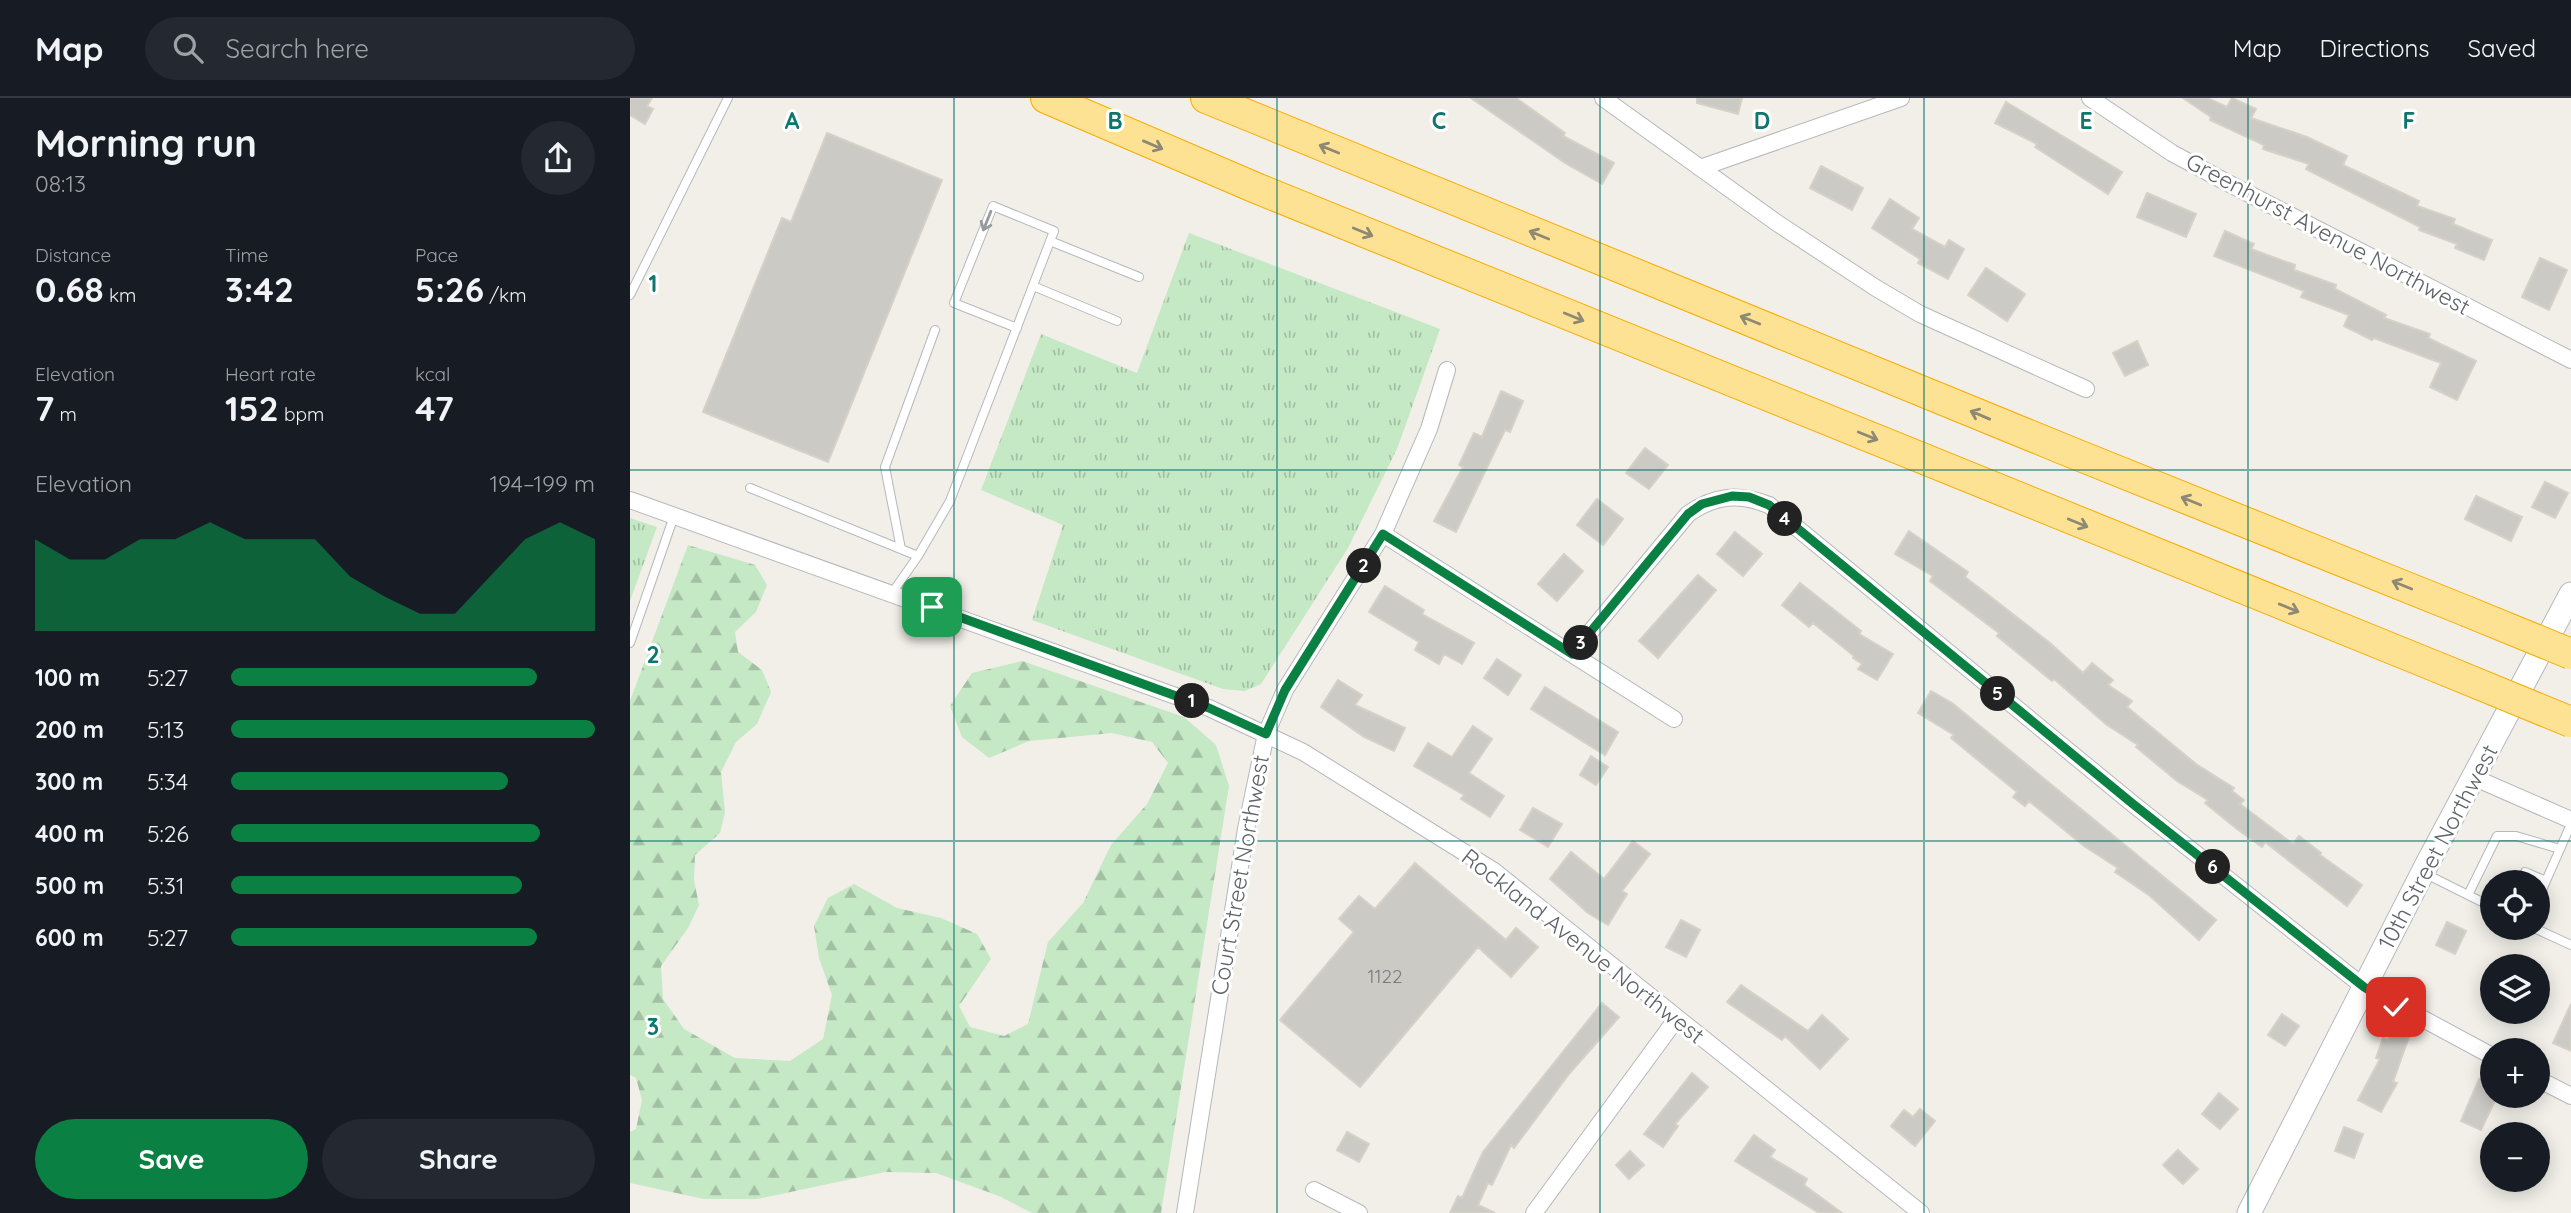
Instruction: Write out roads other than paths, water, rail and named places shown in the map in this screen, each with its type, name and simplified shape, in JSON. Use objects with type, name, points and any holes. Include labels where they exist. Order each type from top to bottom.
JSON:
[{"type":"highway","points":[[1046,98],[1256,188],[2571,722]]},
{"type":"highway","points":[[1206,98],[2571,654]]},
{"type":"highway","points":[[1225,98],[1257,120]]},
{"type":"main road","name":"10th Street Northwest","points":[[2249,1213],[2423,872],[2571,594]]},
{"type":"street","points":[[1602,98],[1777,223],[1920,314],[2086,389]]},
{"type":"street","points":[[1700,168],[1901,98]]},
{"type":"street","name":"Greenhurst Avenue Northwest","points":[[2090,98],[2172,153],[2571,360]]},
{"type":"street","name":"Court Street Northwest","points":[[1185,1213],[1246,829],[1266,734],[1285,690],[1383,534],[1429,429],[1447,370]]},
{"type":"street","points":[[1572,654],[1688,514],[1702,504],[1732,496],[1749,497],[1769,505],[2091,770],[2364,987],[2480,1050]]},
{"type":"street","name":"Rockland Avenue Northwest","points":[[630,500],[1209,708],[1266,734],[1351,780],[1494,871],[1921,1213]]},
{"type":"street","points":[[1383,534],[1674,719]]},
{"type":"street","points":[[2474,778],[2571,822]]},
{"type":"street","points":[[1534,1213],[1677,1018]]},
{"type":"street","points":[[2550,1085],[2571,1096]]},
{"type":"street","points":[[1314,1190],[1359,1213]]},
{"type":"lane","points":[[630,295],[728,98]]},
{"type":"lane","points":[[892,593],[918,556],[950,501],[1017,328],[1054,231],[993,206],[954,303],[1017,328]]},
{"type":"lane","points":[[1050,241],[1139,277]]},
{"type":"lane","points":[[1033,286],[1117,321]]},
{"type":"lane","points":[[901,548],[885,467],[935,330]]},
{"type":"lane","points":[[750,488],[918,556]]},
{"type":"lane","points":[[630,643],[674,516]]},
{"type":"lane","points":[[2550,872],[2571,822]]},
{"type":"lane","points":[[2468,895],[2497,836],[2516,836],[2560,849]]},
{"type":"lane","points":[[2486,856],[2495,860]]},
{"type":"lane","points":[[2423,872],[2480,901]]},
{"type":"lane","points":[[2550,935],[2571,944]]}]
